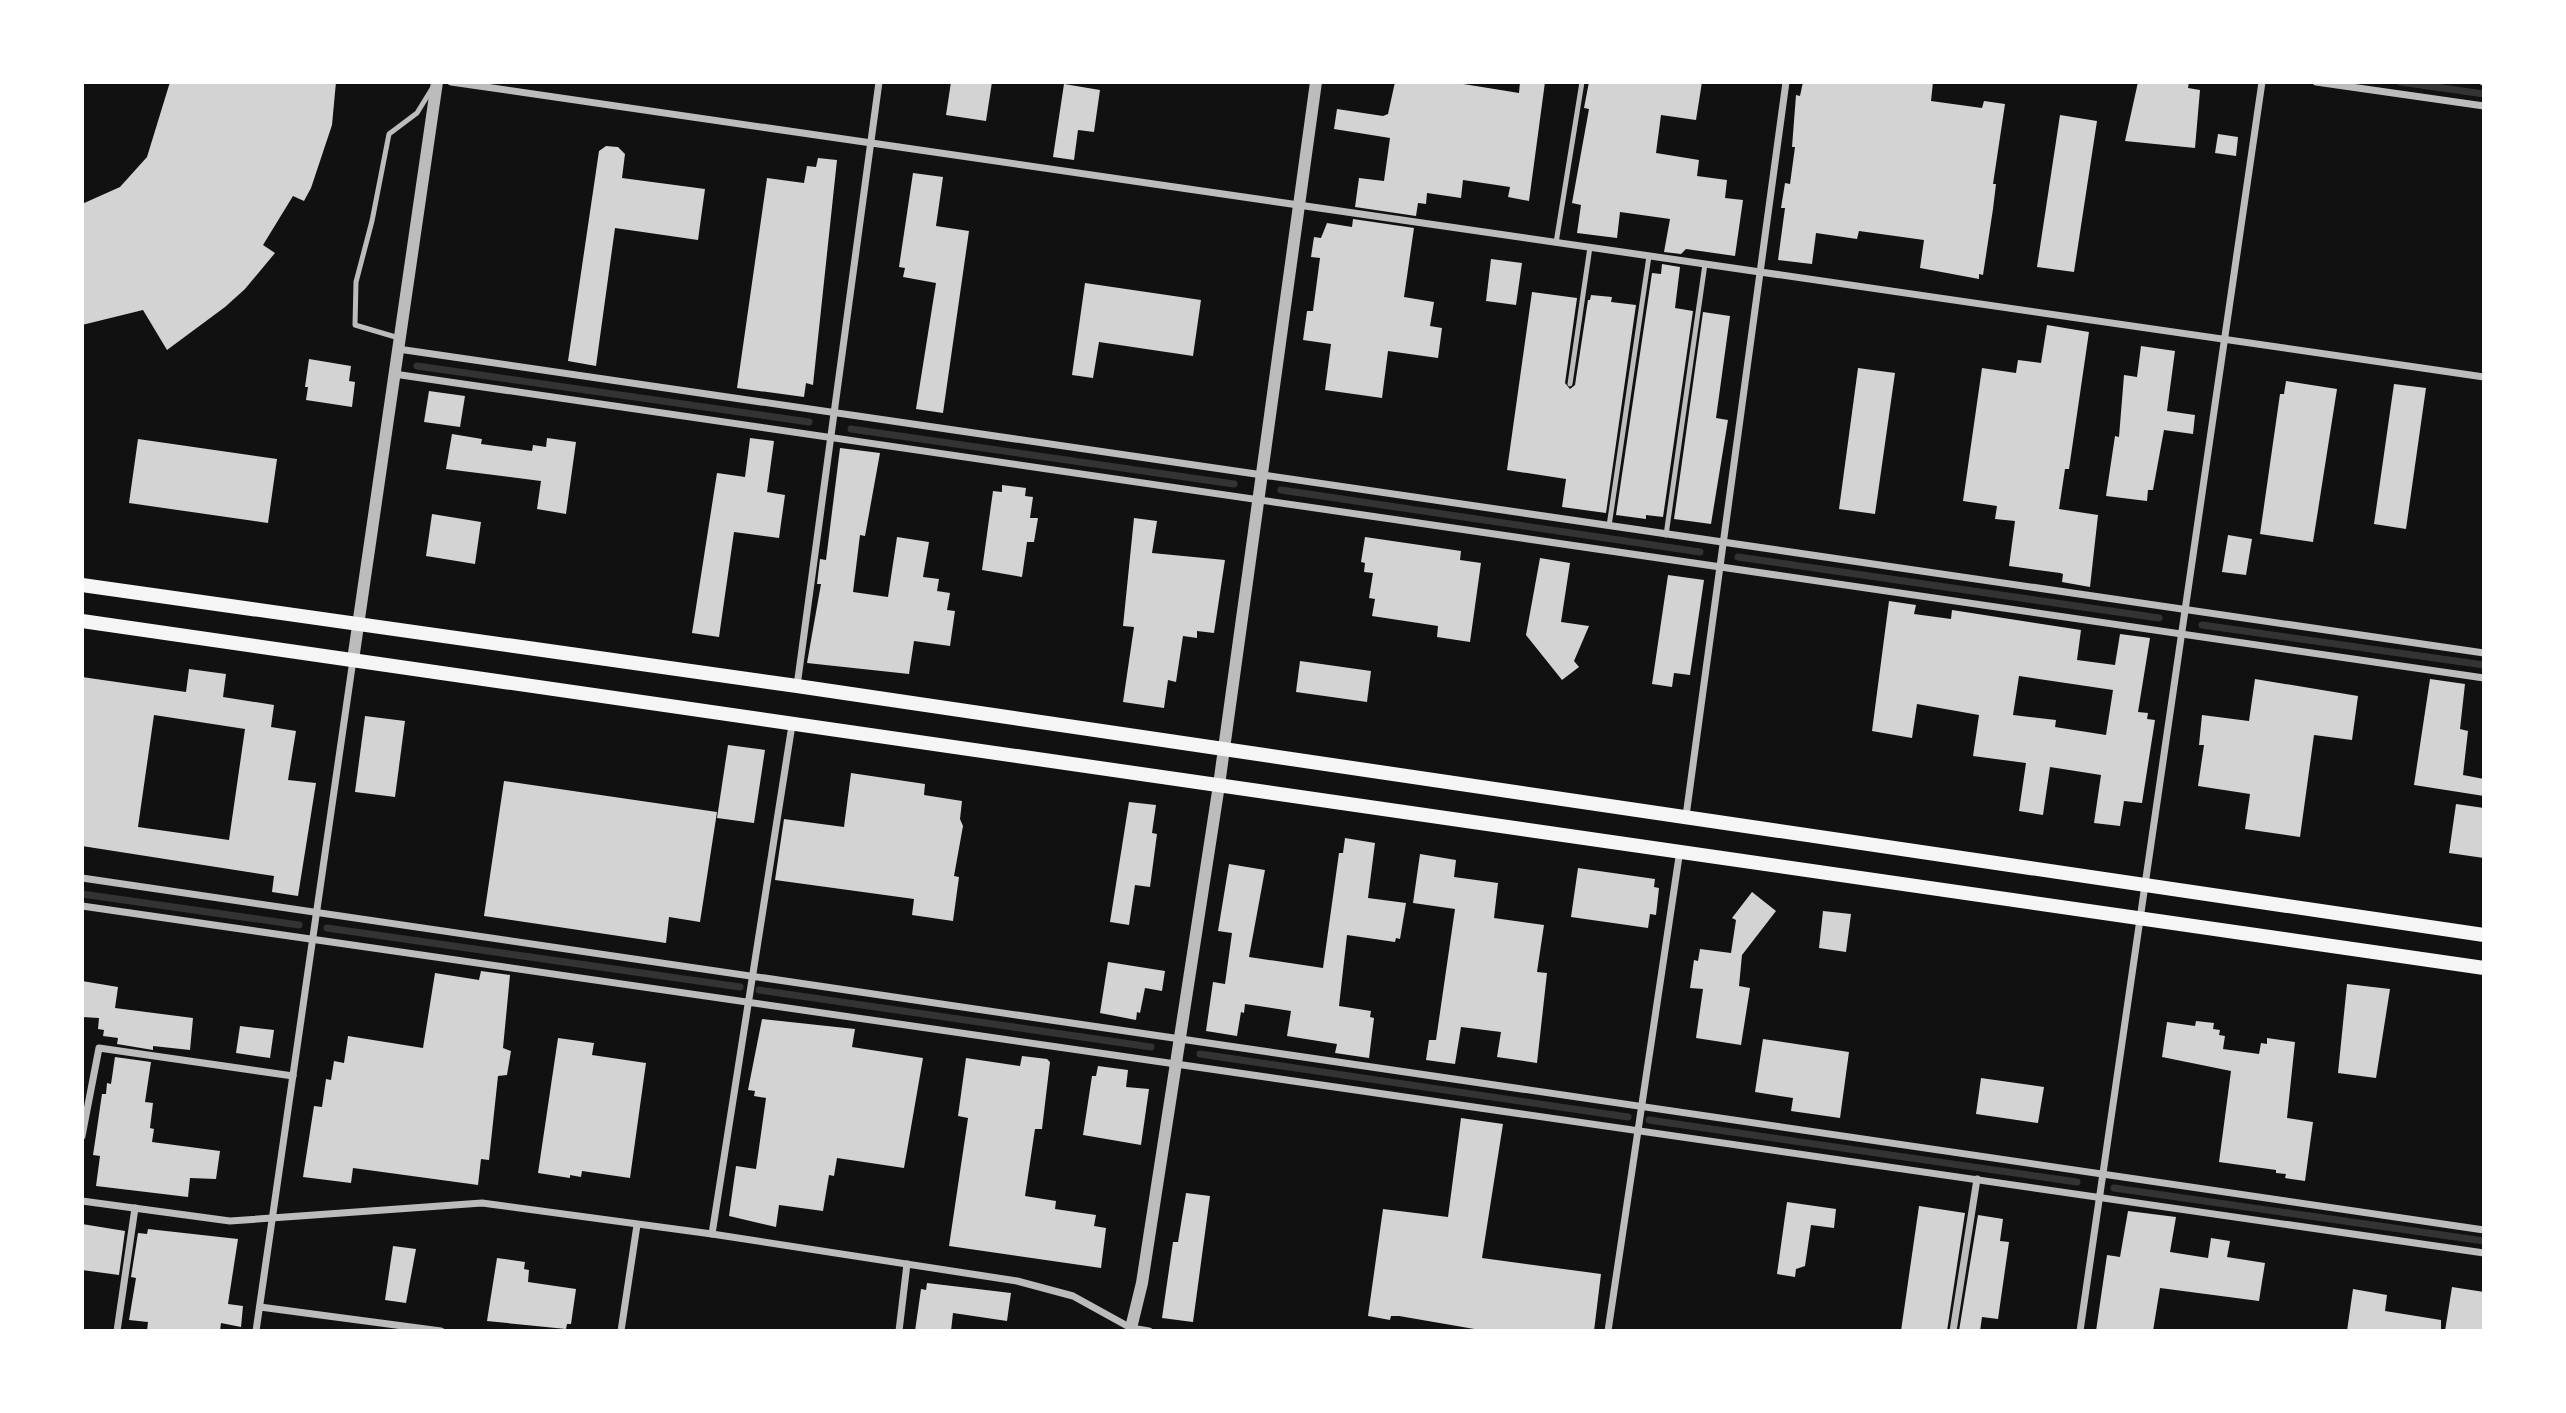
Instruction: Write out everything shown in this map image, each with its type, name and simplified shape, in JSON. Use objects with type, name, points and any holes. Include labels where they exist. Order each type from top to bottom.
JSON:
[{"type":"main road","points":[[82,585],[2147,883],[2484,935]]},
{"type":"main road","points":[[82,621],[2484,968]]},
{"type":"street","points":[[256,1331],[436,82]]},
{"type":"street","points":[[451,82],[2484,377]]},
{"type":"street","points":[[797,687],[832,413],[879,82]]},
{"type":"street","points":[[1130,1329],[1142,1283],[1219,785],[1316,82]]},
{"type":"street","points":[[1686,816],[1786,82]]},
{"type":"street","points":[[2080,1331],[2262,82]]},
{"type":"street","points":[[2316,82],[2484,106]]},
{"type":"street","points":[[398,344],[1260,477],[2187,608],[2484,653]]},
{"type":"street","points":[[394,374],[2484,678]]},
{"type":"street","points":[[712,1234],[792,725]]},
{"type":"street","points":[[1608,1331],[1680,850]]},
{"type":"street","points":[[82,878],[2484,1230]]},
{"type":"street","points":[[82,906],[747,1004],[2484,1252]]},
{"type":"street","points":[[82,1136],[99,1048],[293,1076]]},
{"type":"street","points":[[1954,1331],[1977,1179]]},
{"type":"street","points":[[82,1200],[230,1221],[482,1203],[712,1234],[1017,1281],[1073,1296],[1130,1329],[1149,1331]]},
{"type":"street","points":[[117,1331],[135,1208]]},
{"type":"street","points":[[621,1331],[636,1225]]},
{"type":"street","points":[[899,1331],[907,1264]]},
{"type":"street","points":[[260,1307],[441,1331]]},
{"type":"lane","points":[[398,344],[355,325],[356,282],[372,221],[389,134],[417,113],[436,82]]},
{"type":"lane","points":[[1556,243],[1582,82]]},
{"type":"lane","points":[[1570,384],[1590,247]]},
{"type":"lane","points":[[1609,526],[1649,256]]},
{"type":"lane","points":[[1666,534],[1705,264]]},
{"type":"building","points":[[170,82],[336,82],[332,125],[311,188],[304,201],[293,196],[263,245],[275,253],[245,289],[225,307],[167,350],[143,310],[82,325],[82,204],[120,187],[147,157]]},
{"type":"building","points":[[951,82],[992,82],[986,121],[946,115]]},
{"type":"building","points":[[1395,82],[1451,82],[1519,93],[1520,82],[1545,82],[1529,201],[1508,197],[1510,187],[1463,180],[1461,198],[1427,193],[1426,204],[1418,203],[1416,216],[1355,207],[1359,178],[1384,181],[1390,138],[1334,129],[1337,109],[1383,116],[1388,114]]},
{"type":"building","points":[[1589,82],[1702,82],[1696,120],[1661,115],[1656,153],[1699,160],[1697,176],[1727,180],[1725,198],[1743,200],[1735,256],[1686,249],[1681,254],[1664,252],[1670,219],[1620,212],[1617,238],[1577,233],[1581,205],[1572,203],[1589,109],[1584,108]]},
{"type":"building","points":[[1803,82],[1933,82],[1931,101],[1982,108],[1984,101],[2005,104],[1993,184],[1996,184],[1993,209],[1983,275],[1979,274],[1979,279],[1920,268],[1924,240],[1859,231],[1857,239],[1816,233],[1812,264],[1778,260],[1785,208],[1781,208],[1785,183],[1790,184],[1795,147],[1792,147],[1796,95],[1800,96]]},
{"type":"building","points":[[2138,82],[2189,82],[2188,88],[2200,90],[2195,148],[2125,141]]},
{"type":"building","points":[[1064,84],[1100,90],[1094,132],[1078,130],[1074,160],[1053,157]]},
{"type":"building","points":[[2060,115],[2097,121],[2074,272],[2037,267]]},
{"type":"building","points":[[2218,134],[2238,137],[2236,156],[2215,153]]},
{"type":"building","points":[[606,146],[618,147],[625,154],[622,178],[705,189],[698,240],[615,228],[596,366],[568,361],[599,151]]},
{"type":"building","points":[[818,158],[837,160],[813,385],[806,383],[804,397],[737,388],[767,178],[804,183],[807,166],[816,167]]},
{"type":"building","points":[[913,173],[943,177],[936,226],[969,231],[943,413],[916,409],[936,283],[903,277],[905,268],[899,267]]},
{"type":"building","points":[[1353,219],[1414,228],[1404,297],[1434,302],[1430,326],[1442,328],[1438,358],[1388,351],[1382,398],[1325,390],[1331,344],[1303,340],[1307,311],[1313,311],[1320,258],[1311,257],[1314,237],[1321,238],[1327,223],[1352,227]]},
{"type":"building","points":[[1491,259],[1522,263],[1516,305],[1486,301]]},
{"type":"building","points":[[1662,264],[1680,267],[1675,308],[1693,311],[1663,517],[1646,515],[1646,519],[1616,515],[1652,273],[1661,274]]},
{"type":"building","points":[[1085,283],[1201,300],[1193,356],[1099,342],[1093,378],[1072,375]]},
{"type":"building","points":[[1532,292],[1577,298],[1565,383],[1570,389],[1575,385],[1591,295],[1612,297],[1611,302],[1636,305],[1606,513],[1562,507],[1566,479],[1507,470]]},
{"type":"building","points":[[1703,312],[1730,316],[1716,418],[1728,420],[1711,524],[1674,519]]},
{"type":"building","points":[[2047,325],[2089,332],[2069,469],[2065,469],[2059,509],[2098,515],[2090,587],[2062,582],[2063,574],[2060,573],[2009,566],[2015,521],[1995,519],[1997,506],[1963,501],[1982,368],[2016,373],[2018,360],[2041,363]]},
{"type":"building","points":[[2141,346],[2175,351],[2167,411],[2195,415],[2193,434],[2164,430],[2153,490],[2148,490],[2147,501],[2106,496],[2115,436],[2119,437],[2124,375],[2137,377]]},
{"type":"building","points":[[309,359],[351,366],[349,381],[355,382],[352,407],[306,400]]},
{"type":"building","points":[[1858,368],[1895,373],[1875,514],[1839,509]]},
{"type":"building","points":[[2286,381],[2337,389],[2313,542],[2260,534],[2280,394],[2284,394]]},
{"type":"building","points":[[2394,384],[2426,388],[2406,529],[2374,524]]},
{"type":"building","points":[[429,391],[465,396],[460,427],[424,422]]},
{"type":"building","points":[[452,434],[482,439],[481,444],[532,451],[533,445],[546,447],[547,438],[576,442],[566,514],[537,509],[541,481],[446,469]]},
{"type":"building","points":[[750,438],[774,441],[767,492],[785,495],[779,538],[734,532],[719,637],[692,633],[717,473],[745,477]]},
{"type":"building","points":[[138,439],[277,459],[268,523],[129,503]]},
{"type":"building","points":[[840,448],[880,453],[865,536],[860,535],[853,592],[888,597],[897,537],[929,542],[923,577],[939,579],[937,591],[950,593],[947,610],[955,611],[950,646],[914,641],[909,674],[807,663],[821,584],[817,584],[820,559],[826,560]]},
{"type":"building","points":[[1002,485],[1026,488],[1025,496],[1033,497],[1030,518],[1038,518],[1034,542],[1027,542],[1022,577],[982,570],[993,491],[1002,492]]},
{"type":"building","points":[[432,514],[481,522],[475,564],[426,556]]},
{"type":"building","points":[[1134,518],[1157,521],[1152,553],[1225,560],[1214,633],[1197,631],[1197,638],[1183,636],[1176,682],[1168,680],[1164,708],[1123,702],[1134,627],[1123,626]]},
{"type":"building","points":[[2228,535],[2252,539],[2246,575],[2222,572]]},
{"type":"building","points":[[1365,537],[1461,551],[1460,560],[1481,563],[1470,642],[1437,637],[1438,626],[1372,616],[1375,599],[1369,598],[1373,573],[1364,572],[1365,563],[1361,562]]},
{"type":"building","points":[[1540,558],[1570,563],[1561,622],[1589,626],[1574,661],[1579,667],[1562,680],[1526,635]]},
{"type":"building","points":[[1668,575],[1704,580],[1690,675],[1674,673],[1672,687],[1652,684]]},
{"type":"building","points":[[1889,601],[1916,605],[1914,614],[1951,619],[1952,610],[2081,630],[2077,660],[2115,665],[2120,634],[2150,638],[2138,712],[2148,713],[2147,719],[2155,720],[2142,803],[2124,801],[2120,826],[2094,823],[2101,775],[2050,767],[2043,815],[2019,811],[2026,763],[1973,756],[1979,715],[1917,704],[1912,738],[1872,731]],"holes":[[[2019,676],[2113,690],[2106,735],[2055,727],[2056,720],[2013,715]]]},
{"type":"building","points":[[1300,661],[1371,671],[1367,702],[1296,692]]},
{"type":"building","points":[[189,669],[226,674],[223,697],[274,705],[271,727],[296,731],[288,780],[316,783],[298,896],[272,892],[274,876],[82,846],[82,677],[186,692]],"holes":[[[154,715],[245,729],[229,840],[138,827]]]},
{"type":"building","points":[[2255,679],[2358,696],[2352,740],[2314,735],[2300,837],[2245,829],[2250,794],[2198,786],[2204,745],[2199,745],[2202,715],[2249,721]]},
{"type":"building","points":[[2430,679],[2465,684],[2460,729],[2468,731],[2463,775],[2484,779],[2484,796],[2414,785]]},
{"type":"building","points":[[365,716],[405,721],[395,797],[355,792]]},
{"type":"building","points":[[728,745],[765,750],[754,823],[717,818]]},
{"type":"building","points":[[851,773],[925,784],[924,795],[962,801],[960,819],[963,826],[954,876],[959,877],[953,921],[912,915],[914,899],[775,880],[784,819],[844,827]]},
{"type":"building","points":[[504,781],[717,812],[700,922],[669,917],[666,943],[484,916]]},
{"type":"building","points":[[1129,802],[1156,805],[1152,833],[1157,834],[1150,887],[1135,885],[1129,925],[1110,922]]},
{"type":"building","points":[[2456,804],[2484,808],[2484,858],[2449,853]]},
{"type":"building","points":[[1345,838],[1375,843],[1368,898],[1406,903],[1400,939],[1396,938],[1395,942],[1347,935],[1339,1006],[1371,1011],[1370,1017],[1374,1018],[1369,1058],[1335,1053],[1337,1044],[1287,1036],[1291,1011],[1245,1004],[1237,1036],[1206,1031],[1213,982],[1225,984],[1232,933],[1218,931],[1229,864],[1265,870],[1249,957],[1323,968],[1339,853],[1343,853]]},
{"type":"building","points":[[1420,854],[1456,860],[1454,877],[1498,883],[1494,918],[1544,925],[1537,972],[1547,973],[1537,1063],[1497,1057],[1501,1032],[1461,1027],[1455,1064],[1426,1060],[1429,1040],[1436,1040],[1455,909],[1413,903]]},
{"type":"building","points":[[1578,868],[1655,879],[1654,887],[1659,888],[1656,915],[1650,914],[1648,928],[1571,917]]},
{"type":"building","points":[[1752,892],[1776,911],[1742,955],[1739,986],[1750,988],[1741,1045],[1696,1038],[1703,989],[1690,988],[1694,960],[1698,961],[1700,949],[1731,953],[1736,920],[1732,918]]},
{"type":"building","points":[[1823,911],[1851,914],[1846,952],[1819,948]]},
{"type":"building","points":[[1108,962],[1165,971],[1162,991],[1145,988],[1136,1020],[1100,1013]]},
{"type":"building","points":[[481,971],[510,975],[503,1048],[511,1051],[507,1075],[498,1076],[489,1160],[481,1159],[478,1185],[353,1168],[351,1183],[303,1177],[314,1106],[322,1107],[326,1079],[331,1080],[334,1061],[344,1063],[348,1036],[423,1048],[435,973],[479,980]]},
{"type":"building","points":[[82,981],[118,987],[115,1008],[193,1018],[190,1050],[153,1046],[153,1050],[117,1044],[118,1038],[103,1036],[104,1030],[98,1029],[99,1018],[82,1017]]},
{"type":"building","points":[[2347,984],[2390,989],[2376,1078],[2338,1073]]},
{"type":"building","points":[[762,1019],[855,1029],[852,1047],[923,1058],[904,1168],[837,1158],[834,1176],[829,1175],[823,1211],[779,1205],[776,1227],[729,1216],[736,1166],[756,1169],[766,1098],[754,1096],[755,1091],[748,1090]]},
{"type":"building","points":[[2196,1021],[2214,1023],[2213,1029],[2220,1030],[2219,1035],[2225,1036],[2223,1049],[2259,1054],[2261,1043],[2267,1044],[2267,1038],[2295,1042],[2287,1118],[2313,1122],[2305,1181],[2285,1178],[2286,1174],[2276,1173],[2276,1170],[2219,1162],[2231,1071],[2162,1057],[2167,1022],[2195,1026]]},
{"type":"building","points":[[240,1026],[274,1030],[270,1058],[236,1053]]},
{"type":"building","points":[[558,1038],[594,1043],[592,1055],[646,1063],[630,1178],[582,1171],[581,1177],[570,1175],[570,1178],[538,1173]]},
{"type":"building","points":[[1763,1039],[1849,1052],[1840,1118],[1791,1111],[1793,1098],[1755,1092]]},
{"type":"building","points":[[1022,1056],[1047,1059],[1050,1062],[1042,1129],[1035,1129],[1025,1196],[1056,1201],[1055,1209],[1096,1215],[1094,1226],[1106,1228],[1101,1268],[949,1246],[968,1118],[958,1116],[966,1058],[1020,1066]]},
{"type":"building","points":[[115,1057],[151,1062],[145,1102],[153,1103],[150,1128],[154,1129],[152,1142],[220,1151],[216,1179],[190,1178],[188,1197],[96,1186],[100,1156],[93,1155],[102,1094],[106,1094],[107,1083],[111,1084]]},
{"type":"building","points":[[1098,1066],[1128,1070],[1126,1087],[1149,1089],[1141,1145],[1083,1135],[1092,1076],[1096,1076]]},
{"type":"building","points":[[1981,1078],[2044,1087],[2038,1123],[1976,1114]]},
{"type":"building","points":[[1461,1118],[1503,1124],[1482,1258],[1601,1274],[1594,1331],[1486,1331],[1399,1316],[1391,1316],[1390,1320],[1368,1316],[1383,1209],[1448,1217]]},
{"type":"building","points":[[1186,1193],[1210,1196],[1193,1322],[1162,1318],[1173,1242],[1178,1242]]},
{"type":"building","points":[[1787,1202],[1836,1209],[1834,1228],[1811,1225],[1805,1266],[1796,1269],[1795,1277],[1777,1274]]},
{"type":"building","points":[[1919,1206],[1965,1213],[1947,1331],[1901,1331]]},
{"type":"building","points":[[2128,1211],[2176,1217],[2170,1252],[2208,1258],[2211,1238],[2230,1241],[2227,1257],[2265,1263],[2259,1301],[2160,1288],[2153,1331],[2096,1331],[2107,1255],[2120,1257]]},
{"type":"building","points":[[1978,1215],[2003,1219],[2000,1241],[2009,1242],[1998,1319],[1982,1317],[1980,1331],[1959,1331]]},
{"type":"building","points":[[82,1224],[125,1231],[119,1275],[82,1270]]},
{"type":"building","points":[[148,1229],[238,1239],[228,1304],[243,1306],[241,1327],[221,1323],[220,1331],[147,1331],[148,1322],[129,1320],[136,1278],[131,1277],[138,1233],[147,1234]]},
{"type":"building","points":[[393,1246],[416,1249],[406,1303],[385,1300]]},
{"type":"building","points":[[497,1258],[525,1262],[524,1269],[529,1270],[528,1282],[576,1289],[571,1324],[567,1324],[566,1329],[487,1321]]},
{"type":"building","points":[[927,1283],[1011,1293],[1007,1321],[953,1313],[951,1331],[915,1331],[921,1289],[926,1290]]},
{"type":"building","points":[[2452,1287],[2484,1292],[2484,1331],[2445,1331]]},
{"type":"building","points":[[2353,1289],[2387,1295],[2385,1311],[2441,1320],[2441,1331],[2347,1331]]},
{"type":"waterway","points":[[2400,82],[2484,94]]},
{"type":"waterway","points":[[417,366],[809,422]]},
{"type":"waterway","points":[[851,429],[1234,484]]},
{"type":"waterway","points":[[1281,490],[1700,552]]},
{"type":"waterway","points":[[1738,557],[2159,618]]},
{"type":"waterway","points":[[2202,625],[2484,665]]},
{"type":"waterway","points":[[82,894],[299,925]]},
{"type":"waterway","points":[[327,928],[740,987]]},
{"type":"waterway","points":[[759,990],[1151,1047]]},
{"type":"waterway","points":[[1200,1054],[1628,1117]]},
{"type":"waterway","points":[[1649,1120],[2077,1182]]},
{"type":"waterway","points":[[2114,1188],[2484,1241]]}]
